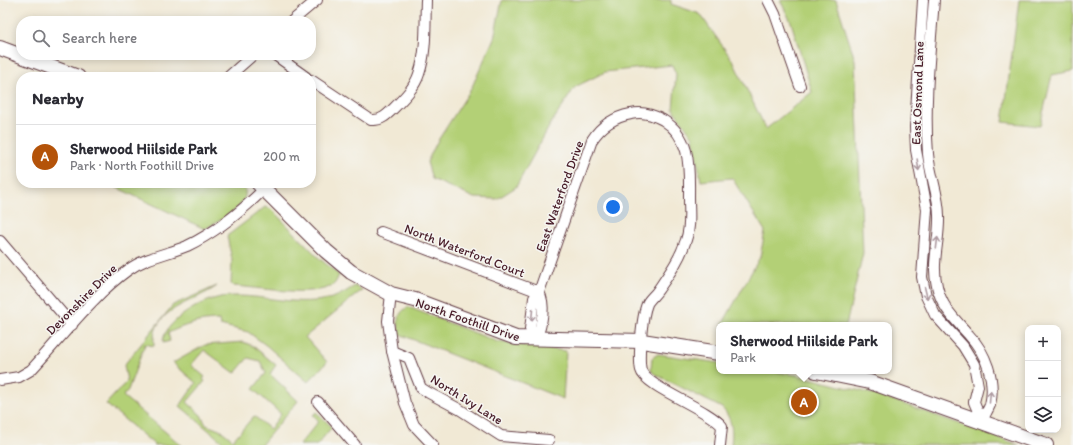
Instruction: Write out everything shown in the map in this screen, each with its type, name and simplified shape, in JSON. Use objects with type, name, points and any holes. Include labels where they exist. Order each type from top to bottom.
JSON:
[{"type":"street","points":[[298,16],[317,0]]},
{"type":"street","points":[[316,83],[371,120],[377,121],[385,117],[406,96],[419,74],[424,44],[426,0]]},
{"type":"street","points":[[768,0],[775,14],[800,86]]},
{"type":"street","name":"East Osmond Lane","points":[[923,0],[915,127],[916,150],[926,209],[922,277],[926,296],[938,319],[968,353],[974,364],[978,381],[978,390],[974,402],[982,421]]},
{"type":"street","name":"East Osmond Lane","points":[[934,0],[927,123],[928,155],[936,192],[939,216],[934,267],[940,296],[950,316],[969,335],[985,356],[990,380],[990,405],[982,421]]},
{"type":"street","points":[[0,48],[16,54]]},
{"type":"street","points":[[32,60],[65,72]]},
{"type":"street","points":[[234,72],[247,60]]},
{"type":"street","points":[[282,60],[299,72]]},
{"type":"street","name":"East Waterford Drive","points":[[536,339],[530,329],[534,298],[539,292],[592,140],[600,130],[614,120],[635,113],[659,118],[669,124],[685,143],[689,155],[689,226],[687,239],[674,267],[656,293],[650,322],[642,341]]},
{"type":"street","name":"Devonshire Drive","points":[[0,380],[18,377],[31,370],[106,288],[129,269],[150,258],[186,246],[213,231],[245,208],[260,188]]},
{"type":"street","name":"North Foothill Drive","points":[[264,188],[326,251],[351,272],[391,294],[415,300],[516,338],[642,341],[716,353]]},
{"type":"street","points":[[924,193],[936,192]]},
{"type":"street","name":"North Waterford Court","points":[[381,232],[539,292]]},
{"type":"street","points":[[0,241],[72,325]]},
{"type":"street","points":[[391,294],[388,321],[392,351],[406,403],[414,425],[433,445]]},
{"type":"street","points":[[642,341],[641,371],[646,379],[715,418],[722,426],[720,445]]},
{"type":"street","name":"North Ivy Lane","points":[[392,351],[409,358],[421,388],[459,409],[501,436],[549,440]]},
{"type":"street","points":[[831,374],[870,382],[982,421],[1041,444]]},
{"type":"street","points":[[978,381],[990,380]]},
{"type":"street","points":[[318,402],[355,445]]},
{"type":"green space","points":[[502,0],[671,0],[671,4],[700,14],[733,61],[766,129],[812,92],[791,22],[780,0],[836,0],[855,60],[863,253],[847,322],[724,322],[760,257],[765,231],[732,178],[701,181],[693,137],[673,109],[676,74],[672,65],[605,72],[575,87],[550,125],[516,187],[497,199],[474,198],[432,179],[427,162],[437,142],[471,89],[494,38]]},
{"type":"green space","points":[[1019,0],[1073,0],[1073,71],[1052,75],[1040,126],[1003,122]]},
{"type":"green space","points":[[118,188],[244,188],[245,198],[241,204],[227,216],[205,229]]},
{"type":"green space","points":[[265,207],[271,209],[319,258],[339,275],[333,285],[324,289],[313,291],[284,291],[233,286],[231,284],[232,260],[227,236]]},
{"type":"green space","points":[[217,286],[175,308],[159,323],[155,333],[154,346],[145,344],[128,390],[123,396],[181,445],[155,445],[106,404],[127,381],[124,365],[173,305]]},
{"type":"green space","points":[[355,286],[362,290],[305,337],[327,362],[308,382],[267,346],[248,332],[220,325],[219,320],[199,322],[180,328],[168,333],[170,341],[163,343],[164,335],[176,320],[194,307],[213,299],[221,297],[247,296],[287,301],[314,301],[335,297]]},
{"type":"green space","points":[[408,307],[498,342],[566,351],[563,399],[399,334],[398,322],[401,312]]},
{"type":"green space","points":[[243,342],[253,346],[276,365],[270,374],[298,401],[261,445],[226,445],[180,406],[196,383],[173,363],[205,345]],"holes":[[[204,350],[235,373],[248,358],[260,361],[266,373],[253,389],[281,414],[270,429],[254,416],[233,440],[218,428],[217,429],[206,425],[201,415],[187,402],[205,381],[203,379],[205,377],[191,365]]]},
{"type":"green space","points":[[658,354],[716,363],[716,374],[797,375],[881,396],[1019,445],[731,445],[732,435],[730,420],[722,408],[653,373],[651,369],[652,358]]},
{"type":"green space","points":[[316,412],[332,427],[317,445],[299,445],[319,421],[313,415]]},
{"type":"place","name":"Sherwood Hiilside Park","points":[[804,402]]}]
